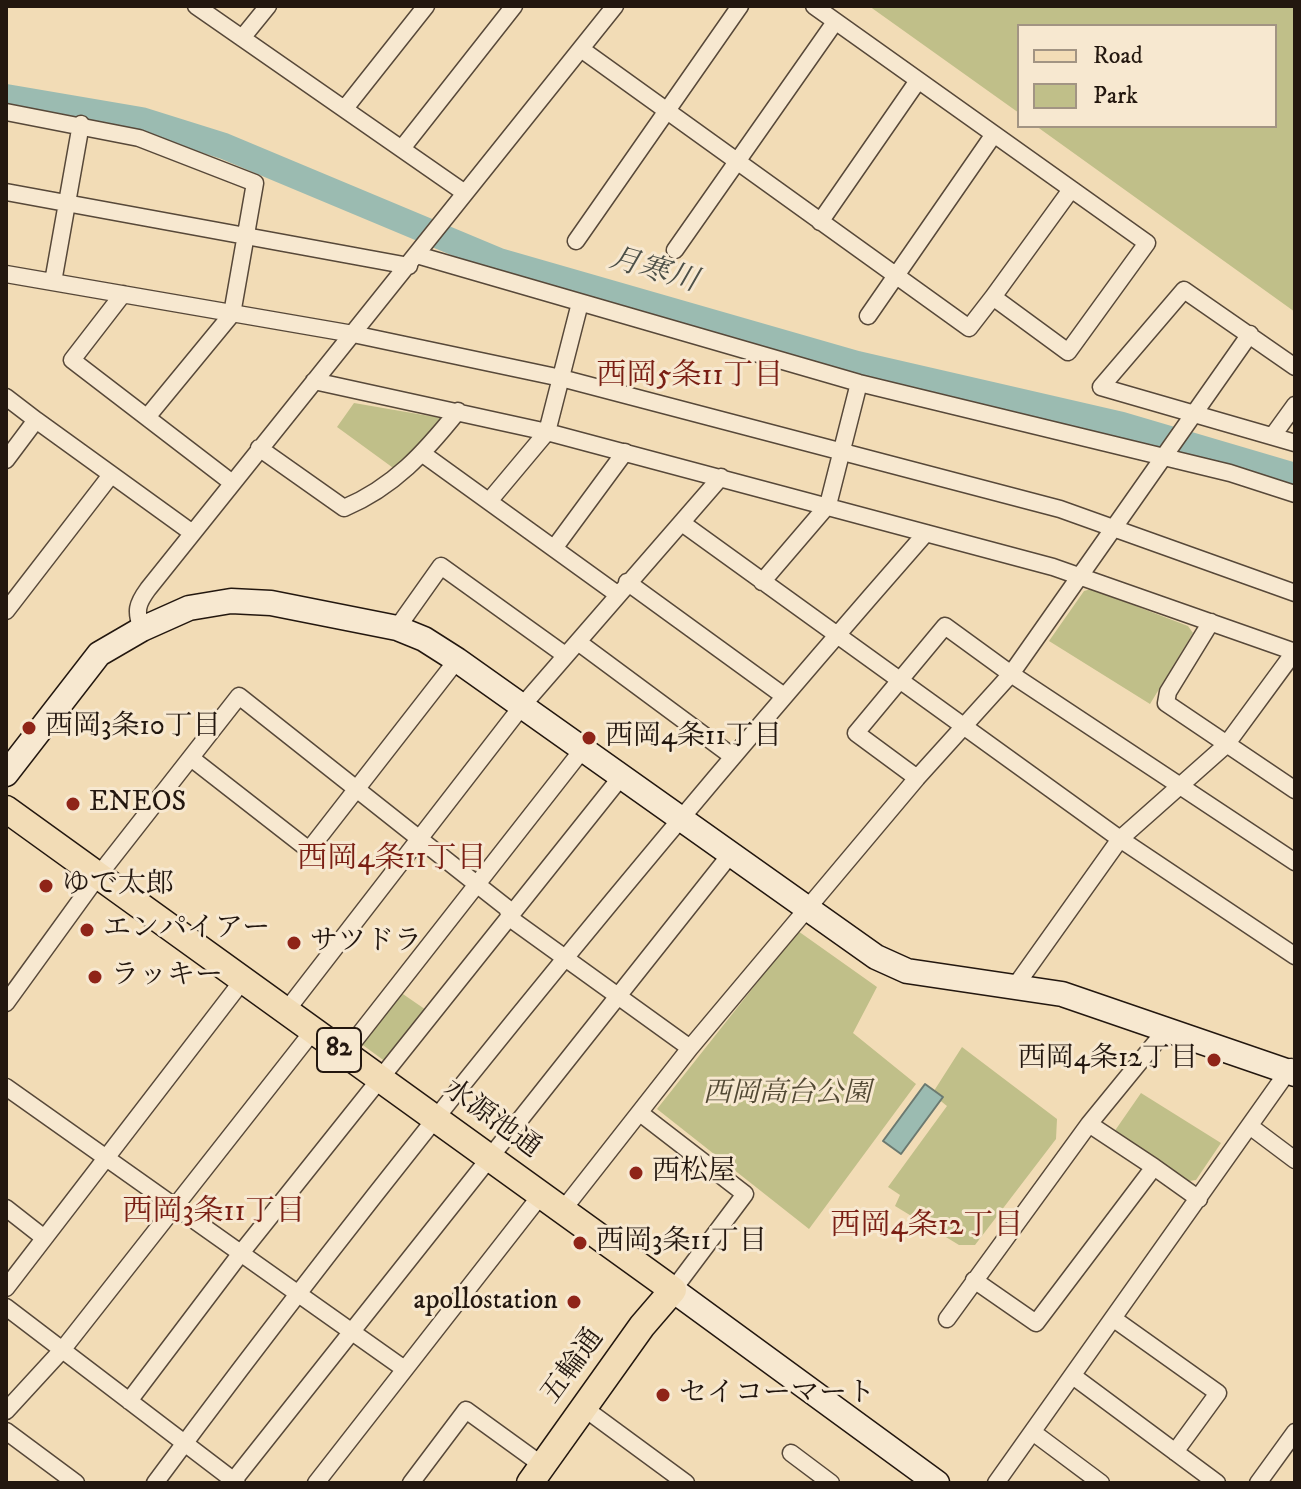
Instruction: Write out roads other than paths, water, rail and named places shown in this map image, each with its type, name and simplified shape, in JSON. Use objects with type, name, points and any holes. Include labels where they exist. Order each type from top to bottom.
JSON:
[{"type":"main road","name":"水源池通","points":[[6,809],[673,1290]]},
{"type":"main road","name":"五輪通","points":[[536,1474],[642,1326],[673,1290]]},
{"type":"street","points":[[196,6],[346,107],[465,193]]},
{"type":"street","points":[[242,38],[268,6]]},
{"type":"street","points":[[346,107],[426,6]]},
{"type":"street","points":[[403,147],[514,6]]},
{"type":"street","points":[[142,629],[136,614],[137,603],[615,6]]},
{"type":"street","points":[[576,241],[740,6]]},
{"type":"street","points":[[814,6],[992,137],[1147,243],[1068,352],[993,297]]},
{"type":"street","points":[[675,250],[835,22]]},
{"type":"street","points":[[581,49],[969,328],[1070,191]]},
{"type":"street","points":[[820,222],[917,82]]},
{"type":"street","points":[[6,112],[81,124],[139,138],[255,183],[232,314],[148,416]]},
{"type":"street","points":[[53,282],[81,124]]},
{"type":"street","points":[[868,316],[992,137]]},
{"type":"street","points":[[6,192],[248,236],[417,255],[859,383],[1167,451],[1295,494]]},
{"type":"street","points":[[6,274],[353,334],[561,378],[1113,526],[1295,593]]},
{"type":"street","points":[[1295,367],[1184,290],[1101,387],[1192,416],[1274,434],[1295,443]]},
{"type":"street","points":[[123,294],[72,360],[231,482]]},
{"type":"street","points":[[490,500],[547,432],[580,303]]},
{"type":"street","points":[[562,1211],[690,1048],[917,778],[1011,674],[1250,334]]},
{"type":"street","points":[[314,381],[547,432],[828,505],[1082,576],[1295,652],[1226,745],[1120,839],[1016,985]]},
{"type":"street","points":[[762,582],[828,505],[859,383]]},
{"type":"street","points":[[6,397],[191,532]]},
{"type":"street","points":[[1274,434],[1295,405]]},
{"type":"street","points":[[259,448],[344,508],[392,483],[423,454],[458,411]]},
{"type":"street","points":[[6,460],[36,420]]},
{"type":"street","points":[[555,547],[625,452]]},
{"type":"street","points":[[423,454],[555,547],[784,696]]},
{"type":"street","points":[[6,611],[111,475]]},
{"type":"street","points":[[286,1011],[522,706],[721,477]]},
{"type":"street","points":[[682,523],[1120,839],[1295,956]]},
{"type":"street","points":[[155,1483],[298,1293],[564,957],[679,817],[926,533]]},
{"type":"street","points":[[397,628],[441,566],[565,655]]},
{"type":"street","points":[[6,774],[99,654],[142,629],[189,608],[250,600],[397,628],[424,639],[457,660],[876,957],[907,971],[1062,994],[1165,1031],[1293,1069],[996,1483]]},
{"type":"street","points":[[1211,622],[1168,692],[1166,703],[1294,788]]},
{"type":"street","points":[[917,778],[856,733],[945,626],[1011,674],[1295,862]]},
{"type":"street","points":[[578,642],[732,756]]},
{"type":"street","points":[[191,758],[309,850],[457,660]]},
{"type":"street","points":[[6,1003],[98,876],[239,696],[507,908],[511,919],[690,1048]]},
{"type":"street","points":[[344,1054],[479,886],[583,749]]},
{"type":"street","points":[[129,1401],[241,1253],[511,919],[621,777]]},
{"type":"street","points":[[6,1307],[236,1482],[730,855]]},
{"type":"street","points":[[6,1288],[243,980]]},
{"type":"street","points":[[6,1411],[63,1349],[313,1031]]},
{"type":"street","points":[[947,1319],[1089,1124],[1165,1031]]},
{"type":"street","points":[[6,1087],[403,1368]]},
{"type":"street","points":[[640,1113],[745,1194],[673,1290]]},
{"type":"street","points":[[1089,1124],[1199,1199]]},
{"type":"street","points":[[1251,1127],[1295,1160]]},
{"type":"street","points":[[974,1280],[1036,1323],[1154,1167]]},
{"type":"street","points":[[316,1483],[541,1195]]},
{"type":"street","points":[[6,1208],[43,1237]]},
{"type":"street","name":"水源池通","points":[[673,1290],[937,1483]]},
{"type":"street","points":[[1114,1319],[1218,1393],[1175,1452]]},
{"type":"street","points":[[1073,1376],[1217,1483]]},
{"type":"street","points":[[584,1408],[686,1483]]},
{"type":"street","points":[[411,1483],[466,1410],[536,1474]]},
{"type":"street","points":[[6,1431],[76,1483]]},
{"type":"street","points":[[1258,1483],[1295,1432]]},
{"type":"street","points":[[1034,1433],[1101,1483]]},
{"type":"street","points":[[791,1453],[825,1481]]},
{"type":"water","points":[[925,1084],[943,1097],[901,1154],[883,1141]]},
{"type":"waterway","name":"月寒川","points":[[6,97],[141,120],[224,146],[499,261],[857,364],[1122,425],[1295,476]]},
{"type":"place","name":"西岡3条10丁目","points":[[29,728]]},
{"type":"place","name":"西岡4条11丁目","points":[[589,738]]},
{"type":"place","name":"ENEOS","points":[[73,804]]},
{"type":"place","name":"ゆで太郎","points":[[46,886]]},
{"type":"place","name":"エンパイアー","points":[[87,930]]},
{"type":"place","name":"サツドラ","points":[[294,943]]},
{"type":"place","name":"ラッキー","points":[[95,977]]},
{"type":"place","name":"西岡4条12丁目","points":[[1214,1060]]},
{"type":"place","name":"西松屋","points":[[636,1173]]},
{"type":"place","name":"西岡3条11丁目","points":[[580,1243]]},
{"type":"place","name":"apollostation","points":[[574,1302]]},
{"type":"place","name":"セイコーマート","points":[[663,1395]]},
{"type":"district","name":"西岡5条11丁目","points":[[690,378]]},
{"type":"district","name":"西岡4条11丁目","points":[[392,861]]},
{"type":"district","name":"西岡3条11丁目","points":[[214,1214]]},
{"type":"district","name":"西岡4条12丁目","points":[[927,1228]]},
{"type":"park label","name":"西岡高台公園","points":[[787,1095]]}]
